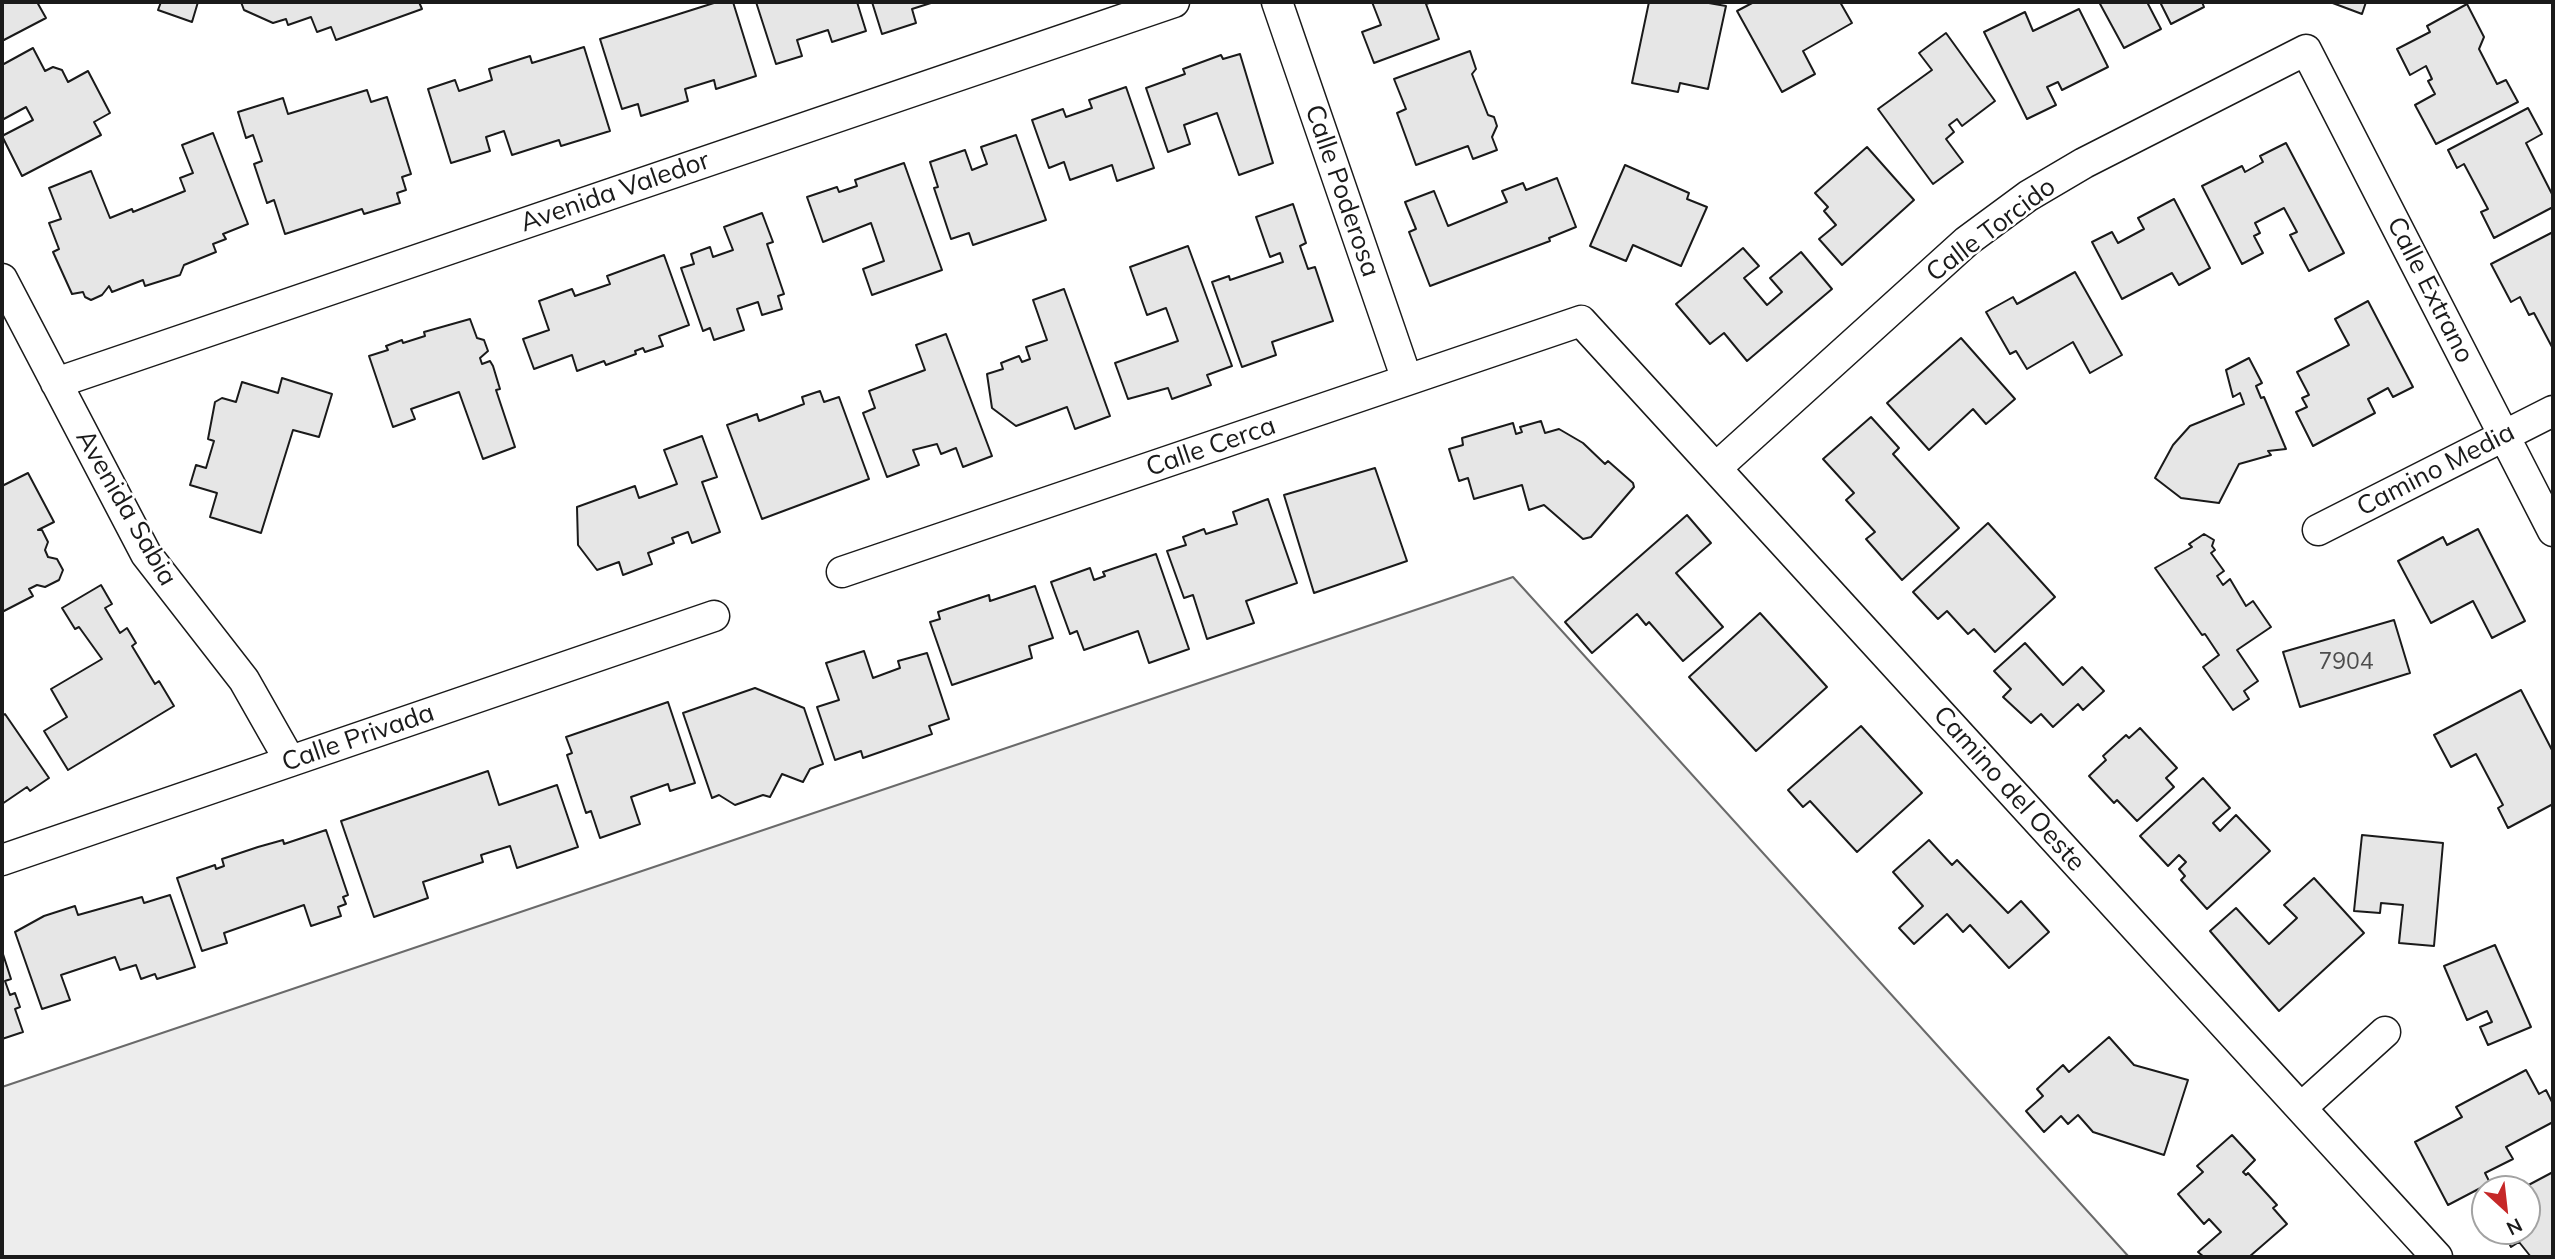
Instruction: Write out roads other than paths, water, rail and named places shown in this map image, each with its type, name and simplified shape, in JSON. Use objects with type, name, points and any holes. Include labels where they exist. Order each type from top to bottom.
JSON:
[{"type":"street","name":"Avenida Valedor","points":[[56,383],[1174,2]]},
{"type":"street","name":"Calle Poderosa","points":[[1277,2],[1407,380]]},
{"type":"street","name":"Calle Extrano","points":[[2306,50],[2553,531]]},
{"type":"street","name":"Calle Torcido","points":[[1716,468],[1967,241],[2028,196],[2084,163],[2306,50]]},
{"type":"street","name":"Avenida Sabia","points":[[2,279],[146,554],[244,680],[290,761]]},
{"type":"street","name":"Calle Cerca","points":[[842,572],[1581,321]]},
{"type":"street","name":"Camino del Oeste","points":[[1581,321],[2437,1257]]},
{"type":"street","name":"Camino Media","points":[[2318,530],[2553,411]]},
{"type":"street","name":"Calle Privada","points":[[2,860],[714,616]]},
{"type":"street","points":[[2301,1108],[2385,1032]]}]
